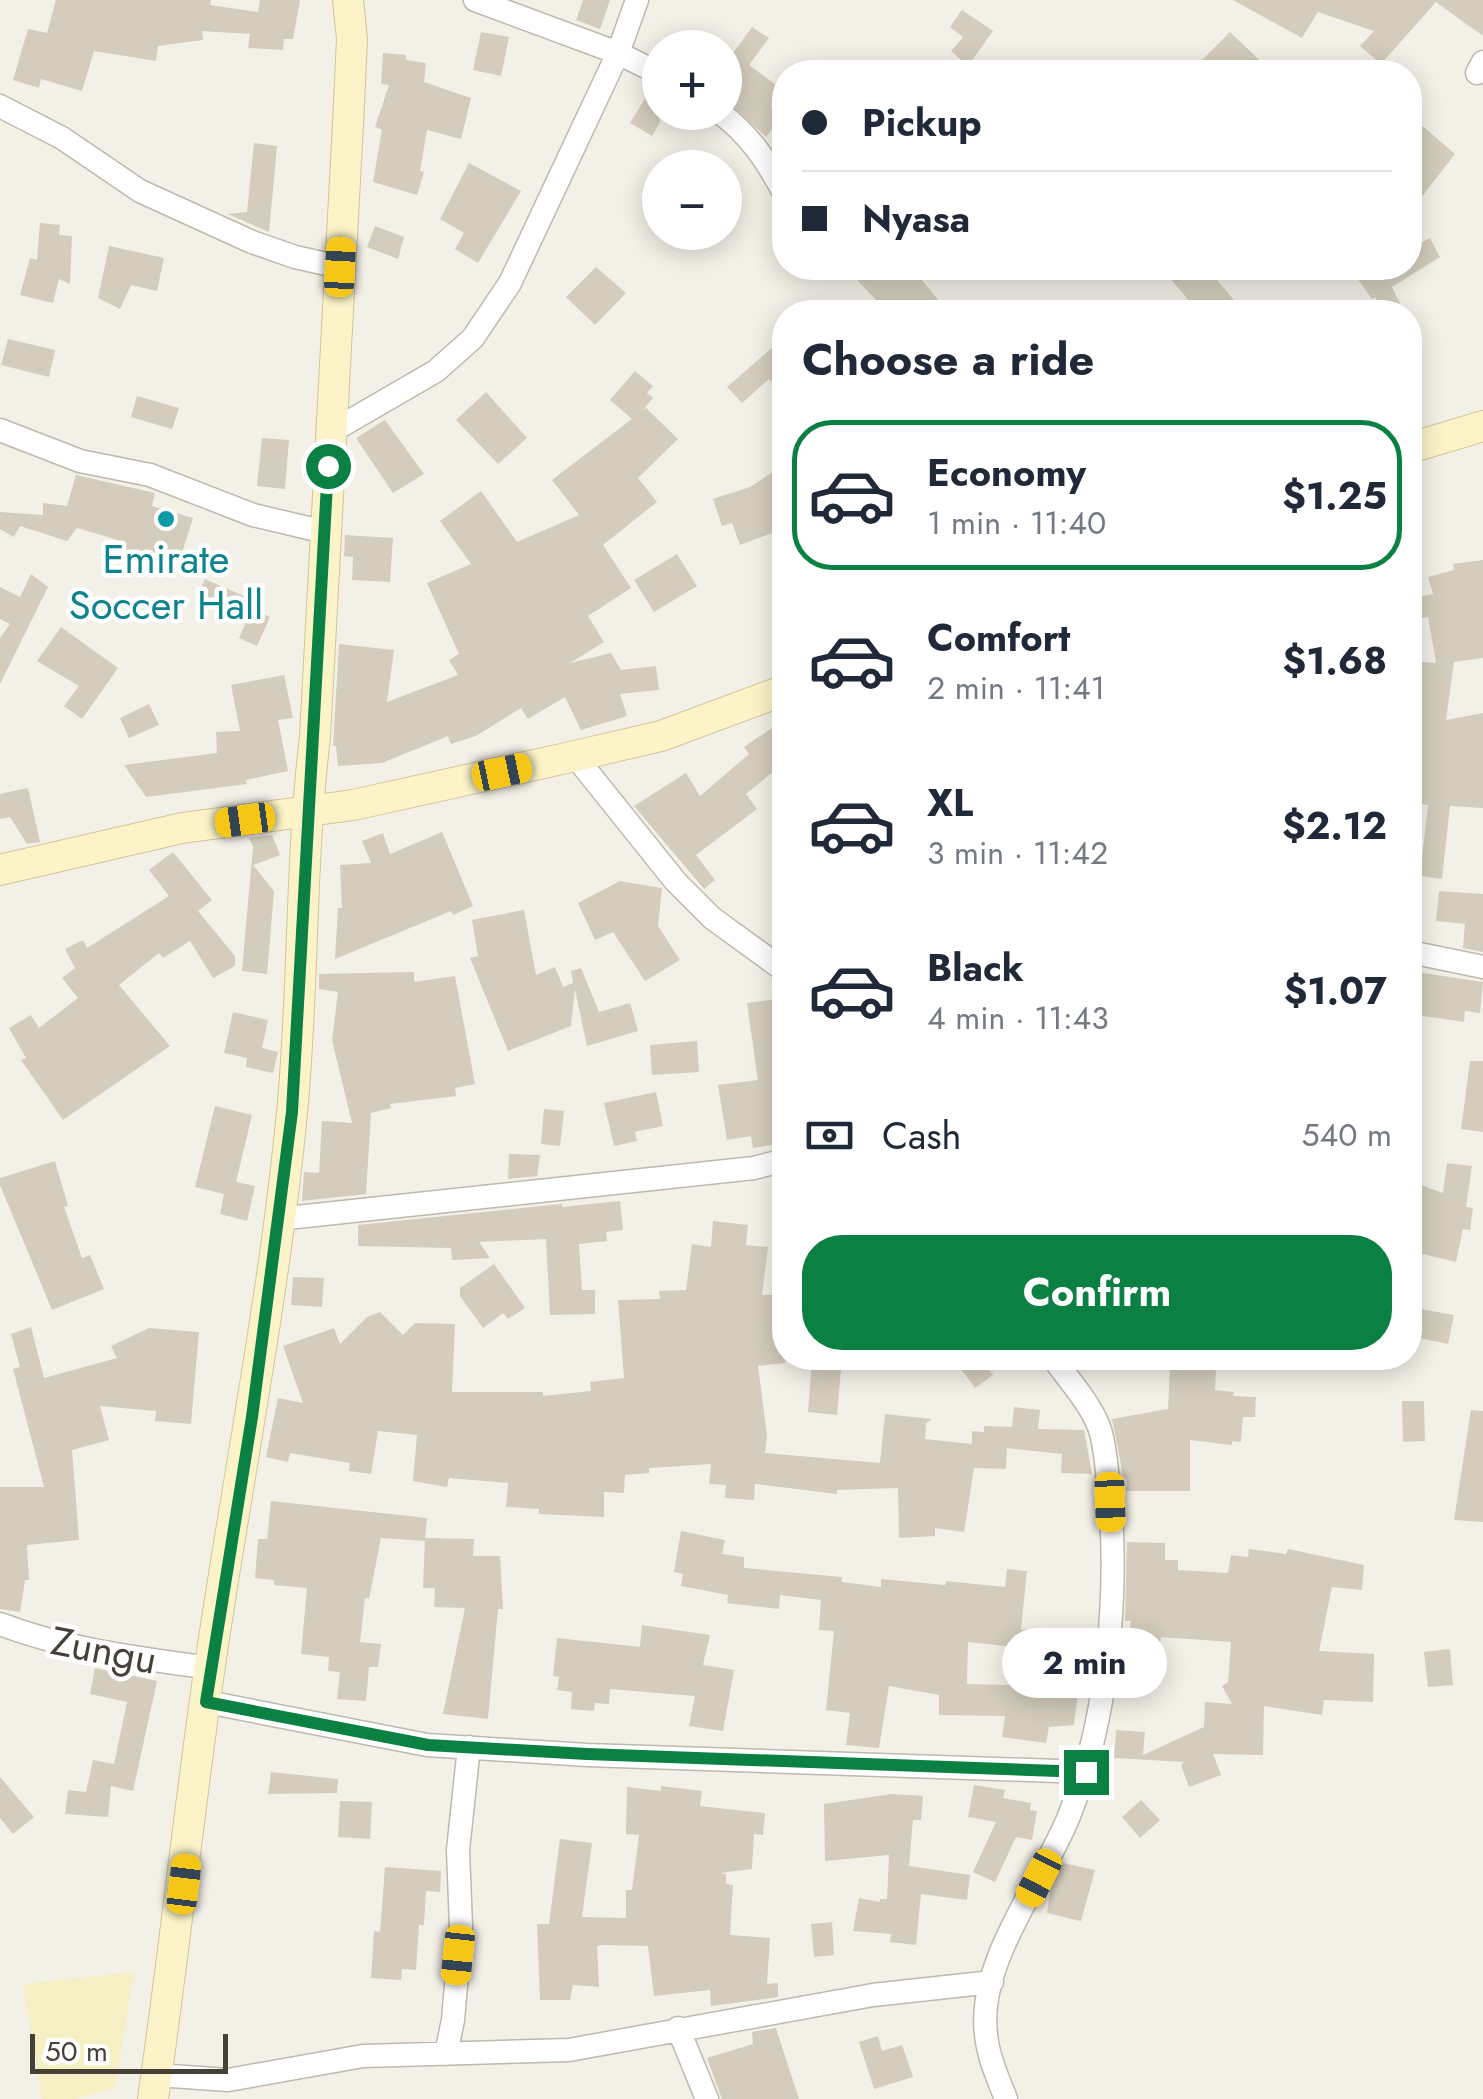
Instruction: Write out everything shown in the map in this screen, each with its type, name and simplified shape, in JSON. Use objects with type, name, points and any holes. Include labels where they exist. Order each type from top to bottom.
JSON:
[{"type":"street","points":[[348,0],[352,39],[292,1112],[252,1417],[210,1668],[155,2087],[228,2080],[363,2056],[570,2050],[873,1995],[992,1982]]},
{"type":"street","points":[[475,0],[642,65]]},
{"type":"street","points":[[329,432],[436,371],[473,338],[510,283],[618,54],[637,0]]},
{"type":"street","points":[[0,106],[62,138],[140,191],[252,242],[340,267]]},
{"type":"street","points":[[740,130],[756,144],[772,172]]},
{"type":"street","points":[[1422,444],[1483,426]]},
{"type":"street","points":[[0,430],[80,460],[150,475],[253,514],[325,532]]},
{"type":"street","points":[[0,870],[182,828],[353,805],[576,756],[661,736],[772,695]]},
{"type":"street","points":[[576,756],[676,882],[712,918],[772,962]]},
{"type":"street","points":[[1422,954],[1483,967]]},
{"type":"street","points":[[278,1219],[772,1163]]},
{"type":"street","points":[[1006,2099],[985,2031],[992,1982],[1086,1772],[1110,1621],[1110,1502],[1099,1426],[1061,1370]]},
{"type":"street","name":"Zungu","points":[[0,1624],[39,1639],[102,1654],[210,1668]]},
{"type":"street","points":[[206,1702],[428,1745],[1086,1772]]},
{"type":"street","points":[[446,2054],[461,1928],[458,1850],[470,1748]]},
{"type":"street","points":[[678,2028],[707,2099]]},
{"type":"sand","points":[[134,1972],[115,2088],[76,2099],[42,2099],[23,1984]]},
{"type":"building","points":[[56,0],[211,0],[210,5],[258,12],[260,0],[300,0],[293,39],[284,39],[283,50],[248,48],[250,34],[202,31],[203,40],[158,46],[156,61],[94,51],[82,91],[41,79],[39,88],[13,80],[28,29],[47,33]]},
{"type":"building","points":[[583,0],[610,0],[600,29],[576,20]]},
{"type":"building","points":[[1233,0],[1483,0],[1483,36],[1436,2],[1385,60],[1376,60],[1360,46],[1374,31],[1318,12],[1302,38]]},
{"type":"building","points":[[962,10],[993,31],[972,60],[961,60],[951,51],[963,37],[950,27]]},
{"type":"building","points":[[752,27],[769,38],[749,65],[772,82],[772,129],[766,137],[742,115],[742,41]]},
{"type":"building","points":[[481,32],[509,37],[501,76],[473,70]]},
{"type":"building","points":[[1230,32],[1259,60],[1202,60]]},
{"type":"building","points":[[383,53],[406,55],[406,60],[426,63],[424,82],[471,98],[461,139],[427,130],[420,171],[424,172],[417,195],[373,182],[382,130],[375,127],[389,85],[381,84]]},
{"type":"building","points":[[642,103],[642,130],[655,130],[652,136],[630,123]]},
{"type":"building","points":[[1422,125],[1455,154],[1422,197]]},
{"type":"building","points":[[254,143],[277,146],[269,232],[228,214],[247,212]]},
{"type":"building","points":[[469,163],[521,191],[478,263],[455,249],[464,233],[440,219]]},
{"type":"building","points":[[40,223],[60,225],[59,235],[72,236],[70,284],[59,279],[53,303],[20,295],[30,258],[37,260]]},
{"type":"building","points":[[375,226],[404,237],[398,259],[367,247]]},
{"type":"building","points":[[1430,238],[1440,257],[1422,268],[1422,242]]},
{"type":"building","points":[[109,246],[164,258],[157,291],[131,285],[120,309],[98,298]]},
{"type":"building","points":[[596,267],[626,293],[595,325],[566,297]]},
{"type":"building","points":[[857,280],[922,280],[938,300],[876,300]]},
{"type":"building","points":[[1171,280],[1217,280],[1234,300],[1189,300]]},
{"type":"building","points":[[1358,280],[1403,280],[1392,287],[1398,300],[1372,299]]},
{"type":"building","points":[[8,339],[55,350],[49,377],[1,365]]},
{"type":"building","points":[[772,348],[772,382],[769,379],[742,403],[727,387]]},
{"type":"building","points":[[635,371],[653,386],[647,393],[653,398],[642,411],[646,408],[678,439],[638,478],[657,502],[603,545],[631,588],[588,616],[604,642],[570,663],[611,653],[621,670],[656,666],[659,690],[620,694],[627,716],[581,730],[565,697],[528,719],[521,708],[476,736],[451,744],[448,736],[382,763],[338,766],[333,746],[339,644],[394,650],[387,702],[458,675],[449,660],[459,654],[427,583],[471,564],[440,521],[481,491],[517,542],[579,515],[552,480],[632,419],[610,400]]},
{"type":"building","points":[[486,392],[527,438],[498,464],[456,420]]},
{"type":"building","points":[[137,396],[179,408],[172,429],[131,417]]},
{"type":"building","points":[[385,420],[424,474],[393,493],[356,438]]},
{"type":"building","points":[[262,438],[289,440],[285,489],[257,486]]},
{"type":"building","points":[[772,473],[772,533],[740,545],[732,523],[722,526],[713,499],[750,487]]},
{"type":"building","points":[[76,475],[155,493],[152,506],[193,518],[175,575],[111,555],[121,541],[77,528],[67,541],[20,526],[14,537],[0,529],[0,512],[43,515],[43,503],[67,506]]},
{"type":"building","points":[[345,535],[393,538],[390,582],[352,580],[353,557],[344,556]]},
{"type":"building","points":[[677,554],[697,586],[654,612],[634,580]]},
{"type":"building","points":[[1483,560],[1483,658],[1454,662],[1446,720],[1483,713],[1483,808],[1450,806],[1442,879],[1422,876],[1428,805],[1422,804],[1422,662],[1436,663],[1428,617],[1422,618],[1422,596],[1433,594],[1428,577],[1454,570],[1453,564]]},
{"type":"building","points":[[31,574],[48,587],[0,684],[0,638],[10,624],[0,619],[0,587],[20,597]]},
{"type":"building","points":[[205,579],[258,602],[254,610],[270,617],[257,646],[239,638],[246,622],[195,600]]},
{"type":"building","points":[[61,627],[118,668],[82,719],[64,706],[79,686],[37,661]]},
{"type":"building","points":[[284,675],[293,718],[278,720],[288,771],[246,780],[247,784],[146,797],[124,765],[217,753],[216,732],[240,731],[231,685]]},
{"type":"building","points":[[149,704],[159,725],[129,738],[120,718]]},
{"type":"building","points":[[772,728],[772,773],[746,794],[757,809],[696,855],[715,880],[704,889],[634,806],[686,773],[700,796],[749,754],[744,747]]},
{"type":"building","points":[[28,788],[40,842],[27,844],[10,817],[0,819],[0,794]]},
{"type":"building","points":[[442,832],[473,906],[453,915],[451,911],[335,959],[338,908],[342,908],[340,865],[371,863],[362,841],[383,833],[390,854]]},
{"type":"building","points":[[272,835],[280,855],[253,865],[274,891],[267,974],[242,971],[253,847],[249,838]]},
{"type":"building","points":[[173,852],[212,900],[198,911],[235,956],[235,966],[213,978],[190,941],[163,958],[159,953],[119,985],[170,1046],[63,1120],[21,1060],[26,1058],[9,1028],[31,1015],[39,1028],[78,998],[62,978],[75,968],[65,949],[83,940],[87,948],[169,896],[149,870]]},
{"type":"building","points":[[620,881],[662,888],[658,926],[680,960],[645,981],[613,932],[595,940],[578,903]]},
{"type":"building","points":[[1439,891],[1483,894],[1483,952],[1463,948],[1465,924],[1436,921]]},
{"type":"building","points":[[524,910],[536,975],[555,967],[563,987],[573,983],[571,971],[581,968],[599,1012],[630,1003],[638,1031],[587,1046],[575,990],[571,1026],[508,1051],[470,958],[478,956],[472,920]]},
{"type":"building","points":[[414,972],[414,982],[455,976],[475,1084],[455,1088],[456,1096],[390,1104],[391,1108],[371,1113],[366,1194],[302,1201],[304,1172],[319,1173],[322,1121],[352,1123],[332,1040],[338,992],[319,989],[319,974]]},
{"type":"building","points":[[1422,973],[1483,982],[1480,1013],[1465,1011],[1464,1022],[1422,1016]]},
{"type":"building","points":[[772,1000],[772,1145],[753,1148],[751,1136],[727,1140],[718,1085],[758,1080],[747,1003]]},
{"type":"building","points":[[233,1012],[268,1020],[262,1048],[278,1052],[273,1073],[246,1067],[247,1058],[224,1053]]},
{"type":"building","points":[[697,1041],[699,1072],[652,1075],[650,1045]]},
{"type":"building","points":[[1470,1061],[1483,1061],[1483,1132],[1461,1129]]},
{"type":"building","points":[[656,1092],[663,1126],[635,1132],[637,1141],[614,1146],[604,1103]]},
{"type":"building","points":[[215,1106],[252,1115],[236,1182],[255,1186],[247,1221],[220,1214],[224,1194],[195,1187]]},
{"type":"building","points":[[544,1109],[564,1111],[560,1146],[541,1144]]},
{"type":"building","points":[[509,1154],[540,1155],[537,1176],[508,1179]]},
{"type":"building","points":[[55,1161],[68,1206],[64,1207],[82,1258],[90,1255],[104,1289],[52,1310],[0,1178]]},
{"type":"building","points":[[1447,1163],[1472,1166],[1466,1207],[1473,1208],[1470,1230],[1463,1229],[1456,1262],[1422,1254],[1422,1185],[1443,1193]]},
{"type":"building","points":[[620,1201],[623,1230],[606,1232],[607,1241],[579,1244],[582,1290],[595,1290],[595,1314],[550,1315],[546,1239],[479,1242],[490,1258],[452,1260],[451,1248],[358,1246],[358,1225]]},
{"type":"building","points":[[713,1221],[748,1225],[746,1245],[768,1247],[762,1295],[772,1295],[772,1364],[758,1366],[767,1436],[765,1453],[880,1463],[885,1414],[932,1419],[926,1423],[925,1439],[972,1444],[972,1431],[984,1432],[984,1426],[1012,1427],[1014,1407],[1040,1410],[1038,1429],[1084,1430],[1092,1474],[1061,1473],[1062,1454],[1007,1448],[1006,1469],[974,1468],[964,1532],[935,1528],[935,1536],[899,1538],[898,1488],[837,1490],[837,1494],[755,1484],[754,1500],[725,1498],[726,1485],[709,1484],[711,1464],[649,1468],[649,1473],[625,1475],[624,1493],[604,1492],[604,1517],[539,1514],[539,1509],[506,1507],[508,1483],[449,1478],[447,1487],[413,1481],[417,1435],[378,1431],[371,1474],[349,1471],[350,1463],[290,1453],[288,1462],[266,1457],[278,1398],[303,1403],[283,1346],[334,1328],[340,1344],[367,1317],[380,1312],[403,1335],[415,1323],[455,1324],[452,1392],[543,1392],[543,1396],[591,1391],[590,1382],[624,1378],[618,1300],[660,1299],[659,1291],[686,1290],[692,1244],[711,1247]]},
{"type":"building","points":[[494,1264],[525,1308],[508,1319],[503,1313],[483,1328],[460,1296],[460,1288]]},
{"type":"building","points":[[293,1277],[324,1278],[322,1307],[291,1305]]},
{"type":"building","points":[[1422,1309],[1454,1315],[1448,1344],[1422,1339]]},
{"type":"building","points":[[31,1327],[44,1378],[117,1358],[111,1346],[149,1328],[199,1332],[191,1424],[155,1421],[156,1411],[100,1406],[109,1440],[72,1450],[79,1540],[27,1545],[29,1580],[25,1580],[20,1612],[0,1609],[0,1487],[44,1487],[13,1369],[20,1367],[11,1334]]},
{"type":"building","points":[[811,1370],[841,1370],[837,1415],[808,1412]]},
{"type":"building","points":[[962,1370],[989,1370],[993,1375],[975,1388]]},
{"type":"building","points":[[1170,1370],[1216,1370],[1215,1390],[1256,1397],[1255,1417],[1243,1417],[1241,1442],[1232,1441],[1232,1445],[1190,1440],[1190,1491],[1126,1491],[1112,1419],[1168,1409]]},
{"type":"building","points":[[1402,1401],[1424,1401],[1425,1441],[1403,1442]]},
{"type":"building","points":[[1471,1410],[1483,1411],[1483,1522],[1454,1520]]},
{"type":"building","points":[[271,1501],[427,1518],[425,1538],[474,1539],[473,1556],[500,1556],[503,1609],[498,1609],[488,1719],[443,1714],[465,1608],[434,1607],[435,1588],[423,1588],[425,1541],[381,1538],[369,1599],[365,1598],[360,1642],[381,1644],[378,1667],[369,1667],[366,1701],[337,1699],[340,1672],[328,1671],[329,1657],[301,1654],[307,1588],[274,1585],[274,1580],[255,1578],[258,1539],[267,1539]]},
{"type":"building","points":[[681,1531],[725,1540],[722,1554],[744,1557],[744,1568],[842,1577],[842,1582],[881,1587],[881,1579],[1005,1587],[1007,1569],[1027,1571],[1021,1629],[1044,1632],[1043,1640],[1084,1646],[1074,1725],[1049,1727],[1046,1743],[1002,1737],[1005,1716],[939,1715],[939,1695],[889,1686],[879,1748],[846,1745],[850,1713],[826,1710],[834,1631],[819,1630],[821,1600],[780,1595],[779,1609],[727,1603],[728,1595],[681,1586],[683,1574],[674,1572]],"holes":[[[968,1642],[1015,1647],[1010,1685],[967,1684]]]},
{"type":"building","points":[[1127,1542],[1165,1543],[1165,1560],[1178,1560],[1178,1570],[1228,1573],[1231,1555],[1248,1557],[1249,1549],[1286,1554],[1288,1549],[1364,1565],[1362,1590],[1332,1587],[1319,1651],[1374,1654],[1373,1702],[1324,1700],[1322,1715],[1264,1706],[1263,1755],[1213,1754],[1221,1775],[1189,1787],[1181,1765],[1184,1762],[1114,1758],[1116,1730],[1145,1732],[1143,1755],[1204,1727],[1205,1702],[1232,1704],[1222,1686],[1228,1682],[1231,1642],[1161,1637],[1157,1667],[1125,1662],[1131,1621],[1125,1621]]},
{"type":"building","points":[[642,1625],[710,1635],[703,1665],[734,1670],[723,1731],[689,1726],[695,1696],[610,1689],[609,1704],[595,1703],[594,1711],[571,1709],[572,1692],[557,1690],[559,1677],[553,1676],[557,1638],[640,1647]]},
{"type":"building","points":[[1450,1649],[1453,1685],[1428,1687],[1424,1652]]},
{"type":"building","points":[[95,1668],[157,1681],[133,1791],[111,1786],[108,1817],[65,1814],[68,1790],[86,1792],[93,1760],[114,1764],[127,1702],[90,1694]]},
{"type":"building","points":[[271,1772],[338,1779],[337,1793],[268,1794]]},
{"type":"building","points":[[0,1777],[34,1817],[13,1834],[0,1818]]},
{"type":"building","points":[[974,1785],[1005,1790],[1003,1798],[1031,1803],[1030,1810],[1037,1811],[1032,1840],[1016,1837],[995,1882],[973,1872],[996,1822],[968,1817]]},
{"type":"building","points":[[661,1786],[702,1791],[700,1806],[765,1813],[763,1835],[754,1834],[752,1869],[720,1873],[726,1874],[726,1884],[733,1885],[730,1935],[770,1938],[767,1984],[778,1983],[778,1997],[711,2006],[710,1990],[654,1996],[648,1946],[602,1945],[597,1946],[599,1987],[573,1985],[570,2000],[540,2000],[537,1924],[549,1924],[560,1839],[592,1843],[582,1917],[626,1918],[626,1890],[632,1890],[639,1835],[626,1834],[627,1787],[661,1791]]},
{"type":"building","points":[[892,1794],[923,1796],[921,1820],[913,1820],[909,1866],[970,1875],[967,1900],[921,1894],[916,1945],[890,1942],[891,1934],[853,1931],[859,1898],[880,1902],[887,1899],[889,1855],[825,1861],[824,1804]]},
{"type":"building","points":[[1141,1800],[1160,1820],[1140,1838],[1122,1817]]},
{"type":"building","points":[[340,1801],[372,1802],[370,1839],[338,1837]]},
{"type":"building","points":[[1063,1863],[1095,1870],[1081,1921],[1047,1913],[1051,1886]]},
{"type":"building","points":[[385,1867],[441,1871],[440,1892],[426,1891],[416,1970],[402,1969],[401,1980],[371,1978],[374,1931],[380,1932]]},
{"type":"building","points":[[832,1922],[834,1955],[814,1957],[811,1924]]},
{"type":"building","points":[[776,2028],[799,2099],[722,2099],[707,2058],[753,2044],[752,2032]]},
{"type":"building","points":[[878,2036],[882,2051],[902,2045],[913,2077],[874,2089],[859,2042]]},
{"type":"place","name":"Emirate Soccer Hall","points":[[166,519]]},
{"type":"route","points":[[328,466],[316,736],[306,810],[292,1112],[252,1417],[206,1702],[428,1745],[1086,1772]]}]
